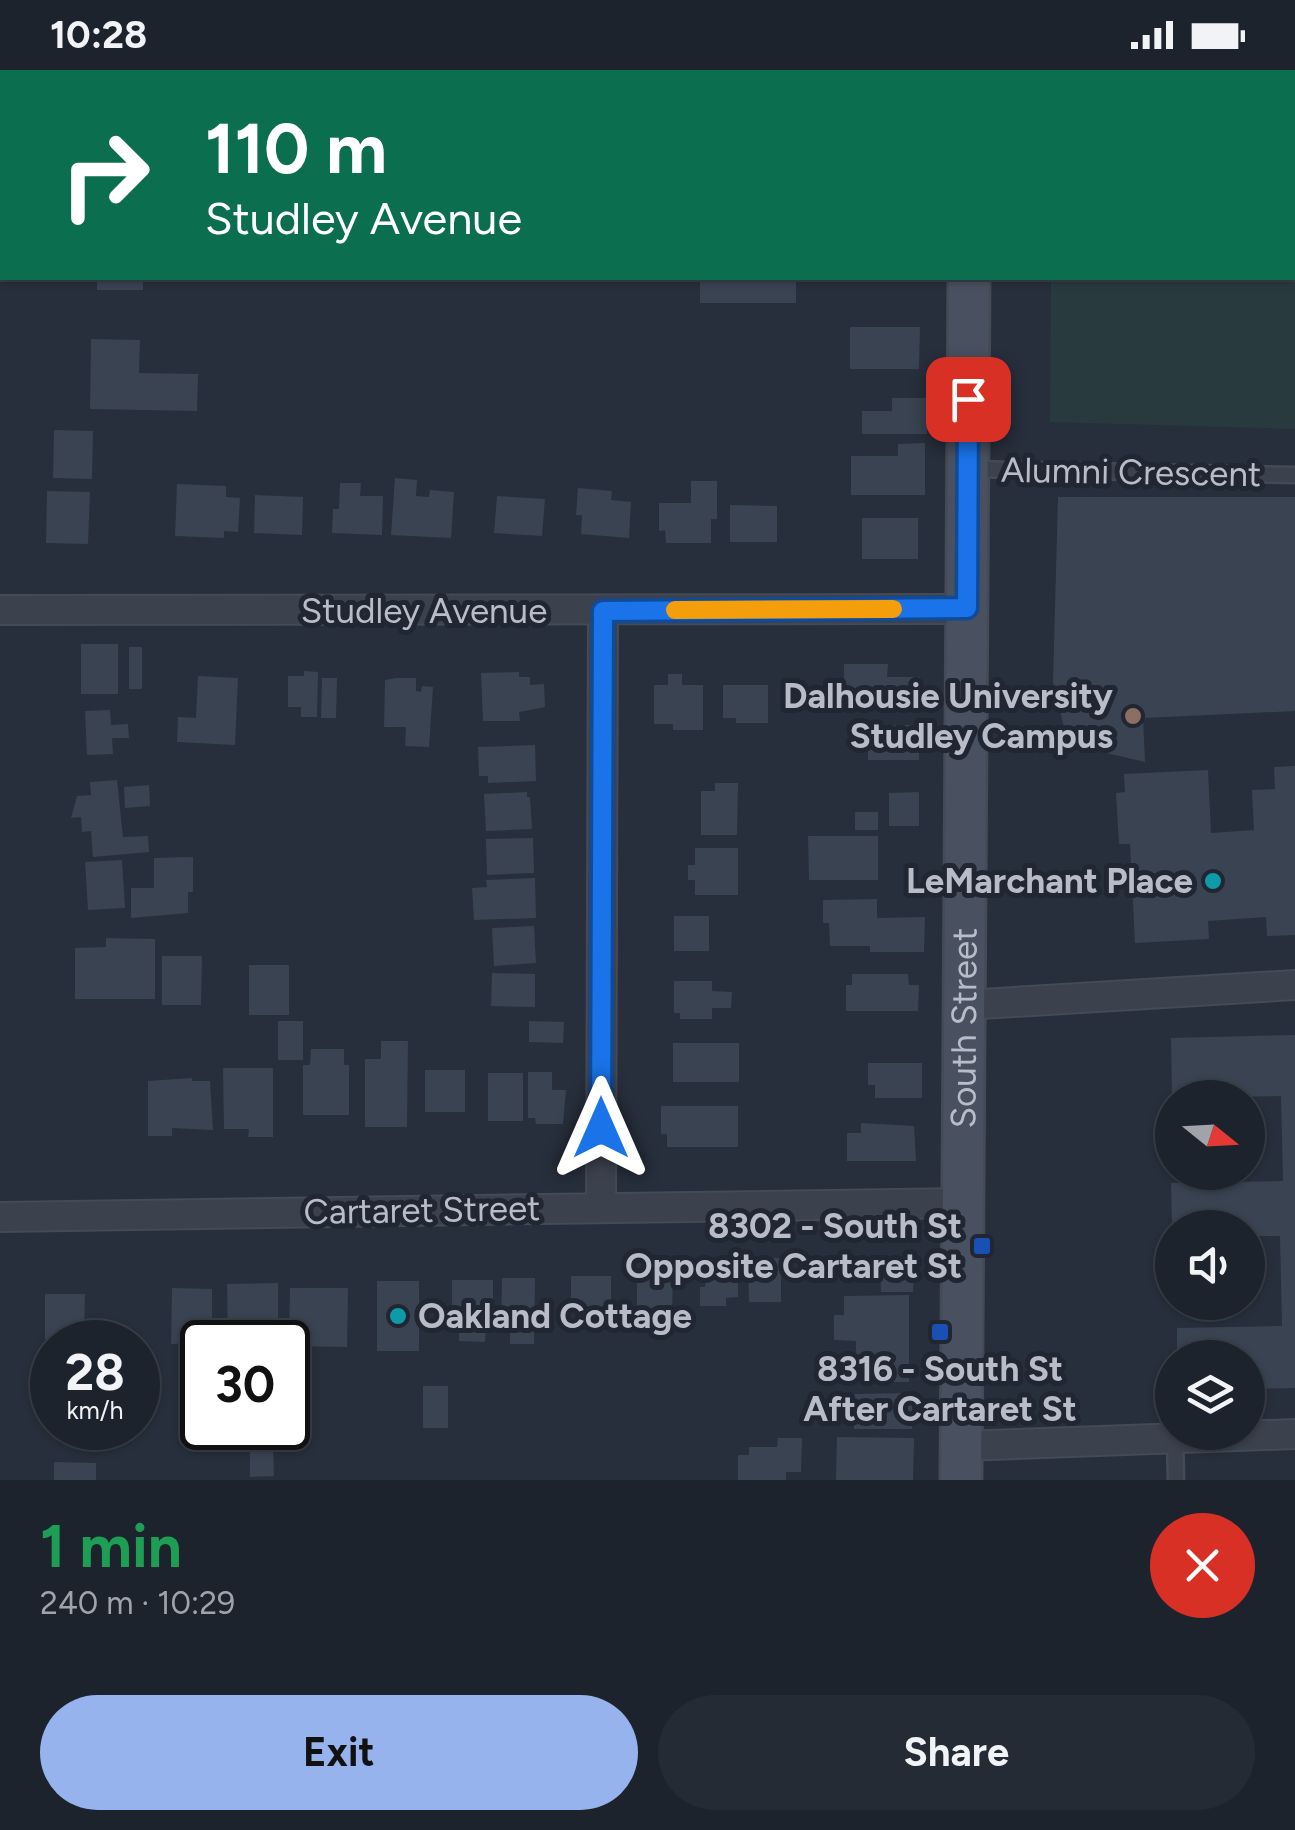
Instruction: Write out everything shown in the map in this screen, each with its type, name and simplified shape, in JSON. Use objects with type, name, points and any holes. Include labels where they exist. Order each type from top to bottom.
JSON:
[{"type":"main road","name":"South Street","points":[[961,1463],[970,280]]},
{"type":"street","name":"Studley Avenue","points":[[0,610],[967,608]]},
{"type":"street","points":[[601,1208],[603,611]]},
{"type":"street","points":[[964,1004],[1295,985]]},
{"type":"street","name":"Cartaret Street","points":[[0,1217],[963,1203]]},
{"type":"street","points":[[1265,1435],[1295,1434]]},
{"type":"street","points":[[961,1463],[1155,1440]]},
{"type":"lane","name":"Alumni Crescent","points":[[968,469],[1295,475]]},
{"type":"lane","points":[[1175,1450],[1176,1480]]},
{"type":"shaded area","points":[[1051,280],[1295,280],[1295,429],[1050,422]]},
{"type":"building","points":[[97,280],[143,280],[143,290],[97,290]]},
{"type":"building","points":[[700,280],[796,280],[796,303],[700,303]]},
{"type":"building","points":[[850,327],[920,327],[919,369],[850,369]]},
{"type":"building","points":[[91,339],[140,340],[139,373],[198,374],[197,411],[90,409]]},
{"type":"building","points":[[892,398],[927,398],[927,434],[862,434],[862,411],[892,411]]},
{"type":"building","points":[[54,430],[93,431],[92,479],[53,478]]},
{"type":"building","points":[[925,443],[925,495],[851,495],[851,456],[898,456],[898,444]]},
{"type":"building","points":[[395,478],[417,480],[416,496],[429,497],[430,490],[454,492],[451,538],[391,535]]},
{"type":"building","points":[[691,481],[717,481],[717,519],[711,519],[711,543],[666,543],[665,530],[659,531],[659,503],[691,503]]},
{"type":"building","points":[[340,483],[361,483],[360,496],[383,496],[382,535],[332,533],[333,509],[339,509]]},
{"type":"building","points":[[177,484],[226,486],[226,497],[240,498],[238,532],[224,531],[224,538],[175,536]]},
{"type":"building","points":[[578,488],[612,491],[611,500],[631,502],[629,538],[581,534],[582,515],[576,515]]},
{"type":"building","points":[[47,491],[90,492],[88,544],[46,543]]},
{"type":"building","points":[[255,495],[303,497],[302,535],[254,533]]},
{"type":"building","points":[[497,496],[545,499],[542,536],[494,533]]},
{"type":"building","points":[[1058,497],[1295,497],[1295,711],[1143,718],[1145,762],[1068,744],[1053,682]]},
{"type":"building","points":[[730,505],[777,506],[777,542],[730,542]]},
{"type":"building","points":[[862,518],[918,518],[918,559],[862,559]]},
{"type":"building","points":[[81,644],[118,644],[118,694],[81,694]]},
{"type":"building","points":[[129,647],[142,647],[142,689],[129,689]]},
{"type":"building","points":[[844,664],[888,664],[887,677],[920,677],[920,706],[867,706],[867,697],[844,697]]},
{"type":"building","points":[[304,671],[318,672],[317,717],[301,717],[301,707],[288,707],[288,676],[304,676]]},
{"type":"building","points":[[519,672],[519,677],[530,677],[530,685],[544,684],[545,707],[519,712],[520,721],[483,721],[481,673]]},
{"type":"building","points":[[668,674],[682,674],[682,685],[703,685],[703,730],[673,730],[673,724],[654,724],[654,685],[668,685]]},
{"type":"building","points":[[198,676],[238,678],[235,745],[177,742],[178,717],[196,718]]},
{"type":"building","points":[[322,678],[337,678],[336,718],[321,718]]},
{"type":"building","points":[[416,678],[416,691],[421,692],[422,686],[433,687],[429,747],[405,746],[406,727],[384,727],[385,680]]},
{"type":"building","points":[[723,685],[768,685],[768,723],[736,723],[736,718],[723,718]]},
{"type":"building","points":[[110,710],[111,725],[128,724],[129,738],[112,738],[113,754],[87,755],[85,711]]},
{"type":"building","points":[[868,725],[919,725],[919,760],[868,760]]},
{"type":"building","points":[[535,745],[536,781],[488,783],[488,776],[479,776],[478,747]]},
{"type":"building","name":"LeMarchant Place","points":[[1295,766],[1295,935],[1267,936],[1266,917],[1208,921],[1209,939],[1135,943],[1130,844],[1119,844],[1116,793],[1125,792],[1124,774],[1208,770],[1211,833],[1254,830],[1252,790],[1275,789],[1274,767]]},
{"type":"building","points":[[117,780],[123,837],[148,836],[149,852],[93,857],[91,831],[82,832],[81,817],[71,818],[77,796],[91,795],[90,782]]},
{"type":"building","points":[[715,783],[738,783],[737,835],[701,835],[701,791],[715,791]]},
{"type":"building","points":[[149,785],[150,806],[125,808],[124,787]]},
{"type":"building","points":[[527,792],[532,829],[486,831],[484,794]]},
{"type":"building","points":[[919,792],[919,826],[889,826],[889,793]]},
{"type":"building","points":[[855,812],[878,812],[878,830],[855,830]]},
{"type":"building","points":[[808,836],[878,836],[878,880],[809,880]]},
{"type":"building","points":[[533,838],[534,873],[487,875],[486,839]]},
{"type":"building","points":[[695,848],[738,848],[738,895],[695,895],[695,880],[688,880],[688,865],[695,865]]},
{"type":"building","points":[[193,857],[193,892],[188,892],[188,913],[131,918],[131,888],[154,888],[154,858]]},
{"type":"building","points":[[122,860],[125,908],[88,910],[85,862]]},
{"type":"building","points":[[535,878],[536,918],[474,920],[472,888],[487,887],[486,880]]},
{"type":"building","points":[[877,899],[877,918],[925,917],[924,952],[870,952],[870,946],[830,946],[829,923],[823,923],[823,900]]},
{"type":"building","points":[[674,916],[709,916],[709,951],[674,951]]},
{"type":"building","points":[[534,926],[536,963],[494,966],[492,928]]},
{"type":"building","points":[[106,938],[155,939],[155,999],[75,999],[75,948],[106,947]]},
{"type":"building","points":[[162,956],[202,956],[201,1005],[162,1005]]},
{"type":"building","points":[[249,965],[289,965],[289,1015],[249,1015]]},
{"type":"building","points":[[492,973],[535,974],[535,1007],[491,1006]]},
{"type":"building","points":[[852,974],[908,974],[909,985],[919,985],[918,1011],[846,1011],[846,985],[852,985]]},
{"type":"building","points":[[674,981],[712,981],[712,991],[732,992],[731,1008],[712,1008],[712,1019],[680,1019],[680,1013],[674,1013]]},
{"type":"building","points":[[278,1021],[303,1021],[303,1060],[278,1060]]},
{"type":"building","points":[[529,1021],[564,1022],[563,1043],[529,1042]]},
{"type":"building","points":[[1295,1035],[1295,1388],[1265,1389],[1265,1340],[1177,1340],[1177,1328],[1282,1326],[1280,1236],[1265,1236],[1265,1210],[1172,1210],[1171,1190],[1265,1190],[1265,1181],[1283,1181],[1281,1096],[1265,1096],[1265,1080],[1172,1080],[1171,1038]]},
{"type":"building","points":[[381,1041],[408,1041],[407,1127],[365,1127],[365,1059],[381,1059]]},
{"type":"building","points":[[673,1043],[739,1043],[739,1082],[673,1082]]},
{"type":"building","points":[[311,1049],[344,1049],[344,1065],[349,1065],[349,1115],[303,1115],[303,1065],[310,1065]]},
{"type":"building","points":[[868,1063],[922,1063],[922,1098],[875,1098],[875,1085],[868,1085]]},
{"type":"building","points":[[223,1068],[273,1068],[273,1137],[248,1137],[249,1129],[224,1129]]},
{"type":"building","points":[[425,1070],[465,1070],[465,1112],[425,1112]]},
{"type":"building","points":[[528,1072],[552,1072],[552,1090],[566,1090],[563,1124],[536,1124],[535,1118],[528,1118]]},
{"type":"building","points":[[488,1073],[523,1073],[523,1121],[488,1121]]},
{"type":"building","points":[[148,1081],[210,1081],[213,1130],[172,1128],[172,1136],[148,1136]]},
{"type":"building","points":[[661,1106],[738,1106],[738,1147],[667,1147],[667,1134],[661,1134]]},
{"type":"building","points":[[861,1123],[914,1126],[916,1161],[847,1161],[847,1133],[861,1133]]},
{"type":"building","points":[[880,1257],[914,1257],[913,1292],[881,1292]]},
{"type":"building","points":[[781,1258],[781,1302],[749,1302],[748,1259]]},
{"type":"building","points":[[705,1260],[738,1260],[738,1297],[726,1298],[726,1306],[700,1306]]},
{"type":"building","points":[[637,1269],[673,1269],[672,1315],[667,1316],[667,1331],[637,1331]]},
{"type":"building","points":[[571,1276],[611,1276],[611,1316],[586,1317],[586,1312],[571,1312]]},
{"type":"building","points":[[502,1278],[535,1278],[534,1344],[510,1344],[510,1330],[501,1330]]},
{"type":"building","points":[[452,1280],[493,1280],[493,1326],[486,1326],[485,1342],[459,1341],[459,1318],[452,1318]]},
{"type":"building","name":"Oakland Cottage","points":[[377,1281],[419,1281],[419,1351],[377,1351]]},
{"type":"building","points":[[278,1283],[278,1320],[228,1320],[227,1284]]},
{"type":"building","points":[[172,1288],[212,1289],[212,1320],[180,1320],[180,1344],[171,1344]]},
{"type":"building","points":[[290,1288],[348,1288],[347,1347],[310,1346],[310,1320],[289,1320]]},
{"type":"building","points":[[45,1294],[85,1294],[84,1320],[45,1320]]},
{"type":"building","points":[[909,1295],[909,1382],[876,1382],[876,1377],[856,1377],[856,1341],[834,1340],[834,1315],[844,1315],[844,1296]]},
{"type":"building","points":[[423,1386],[448,1386],[448,1428],[423,1428]]},
{"type":"building","points":[[912,1393],[912,1429],[854,1429],[854,1394]]},
{"type":"building","points":[[837,1437],[914,1438],[913,1480],[836,1480]]},
{"type":"building","points":[[778,1438],[802,1438],[801,1472],[786,1472],[786,1480],[738,1480],[738,1455],[749,1455],[749,1447],[777,1447]]},
{"type":"building","points":[[250,1450],[273,1450],[274,1476],[250,1477]]},
{"type":"building","points":[[54,1462],[96,1463],[96,1480],[54,1480]]},
{"type":"slow traffic","points":[[675,610],[893,609]]},
{"type":"place","name":"Dalhousie University Studley Campus","points":[[1133,716]]},
{"type":"place","name":"LeMarchant Place","points":[[1213,881]]},
{"type":"place","name":"8302 - South St Opposite Cartaret St","points":[[982,1246]]},
{"type":"place","name":"Oakland Cottage","points":[[398,1316]]},
{"type":"place","name":"8316 - South St After Cartaret St","points":[[940,1332]]},
{"type":"route","points":[[601,1128],[603,611],[967,608],[968,399]]}]
